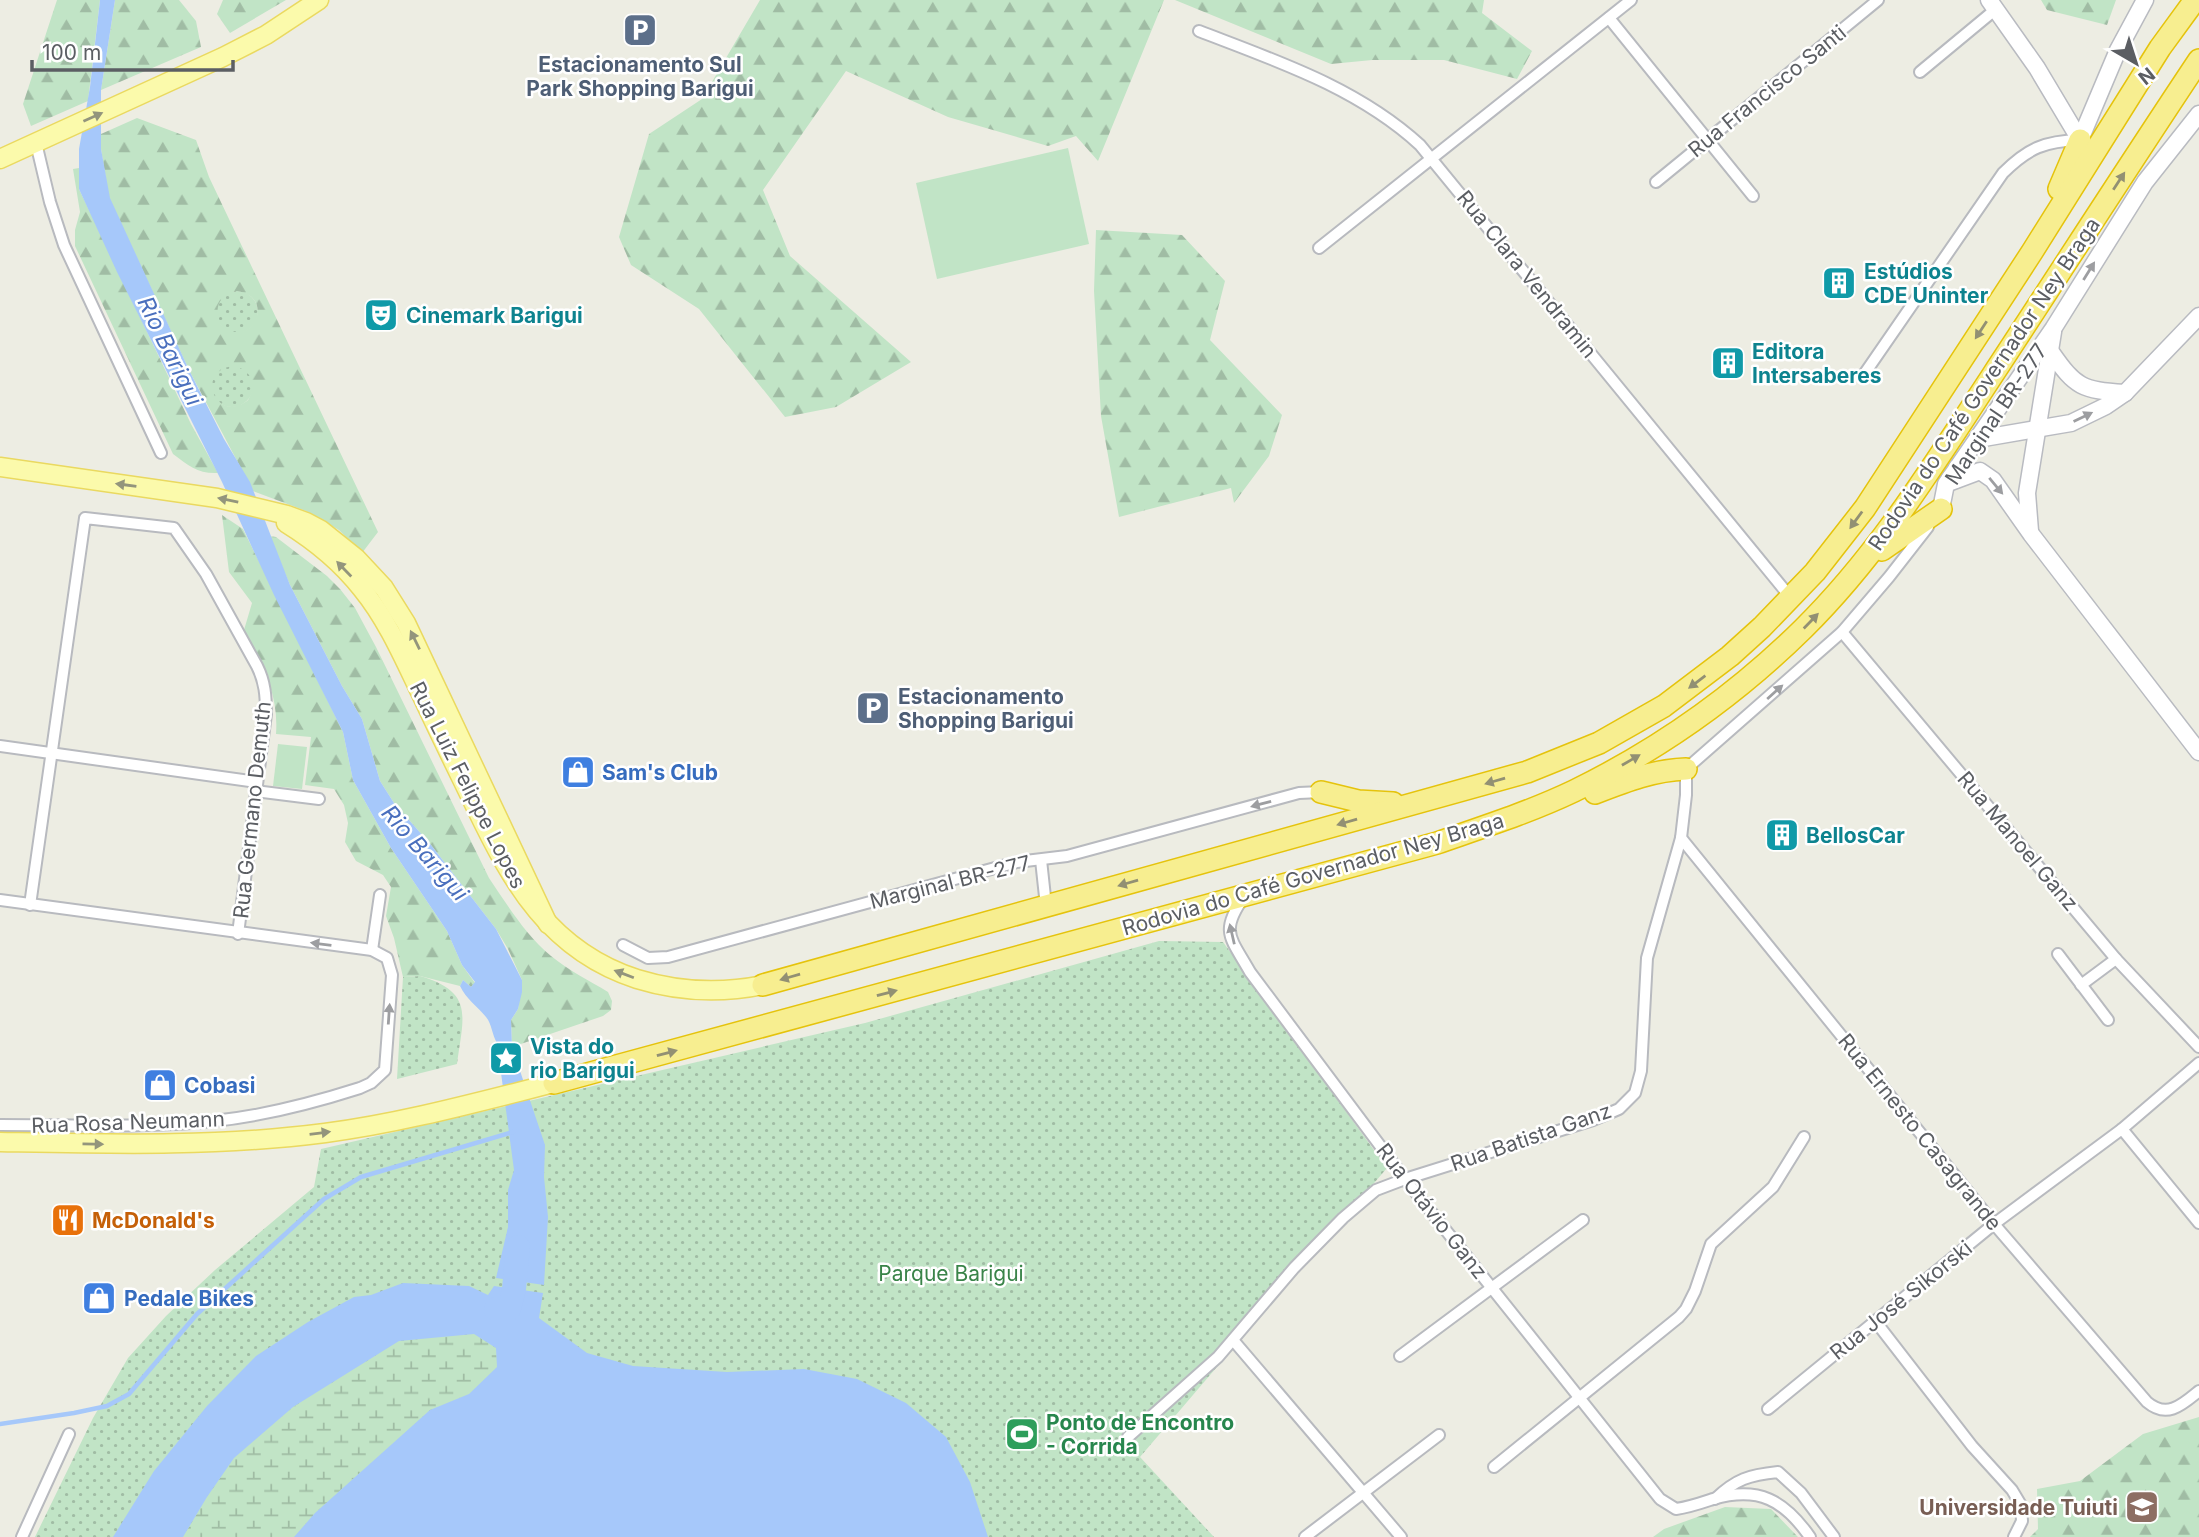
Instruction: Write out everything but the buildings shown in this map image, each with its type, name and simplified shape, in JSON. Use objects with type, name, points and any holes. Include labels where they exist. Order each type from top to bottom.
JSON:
[{"type":"highway","name":"Rodovia do Café Governador Ney Braga","points":[[763,985],[1527,772],[1566,758],[1628,728],[1664,706],[1709,674],[1762,628],[1839,543],[1865,508],[2032,252],[2133,90],[2195,0]]},
{"type":"highway","name":"Rodovia do Café Governador Ney Braga","points":[[554,1083],[1437,843],[1491,825],[1574,791],[1635,758],[1676,732],[1740,684],[1802,630],[1863,563],[1922,482],[2199,60]]},
{"type":"highway","points":[[2032,252],[2080,140]]},
{"type":"highway","points":[[1863,563],[1941,509]]},
{"type":"highway","points":[[1437,843],[1539,815],[1634,778],[1665,770],[1686,769]]},
{"type":"highway","points":[[1321,792],[1358,801],[1412,804]]},
{"type":"main road","points":[[0,159],[250,44],[302,7],[319,0]]},
{"type":"main road","name":"Rua Luiz Felippe Lopes","points":[[0,467],[194,494],[262,509],[301,533],[332,556],[364,591],[393,636],[498,854],[520,891],[548,924],[594,960],[625,975],[651,983],[702,992],[763,985]]},
{"type":"main road","points":[[0,1142],[165,1144],[257,1140],[360,1128],[554,1083]]},
{"type":"street","points":[[1319,248],[1631,0]]},
{"type":"street","name":"Rua Francisco Santi","points":[[1656,182],[1878,0]]},
{"type":"street","points":[[2080,140],[2118,50],[2145,0]]},
{"type":"street","points":[[1920,72],[1992,5],[2038,68],[2080,140]]},
{"type":"street","points":[[1609,18],[1753,196]]},
{"type":"street","name":"Rua Clara Vendramin","points":[[1199,31],[1295,69],[1361,101],[1405,131],[1433,159],[1791,598]]},
{"type":"street","name":"Marginal BR-277","points":[[1941,509],[1946,484],[2053,329],[2145,183],[2199,114]]},
{"type":"street","points":[[1865,373],[2003,173],[2015,161],[2043,144],[2080,140]]},
{"type":"street","points":[[36,142],[50,202],[64,245],[161,453]]},
{"type":"street","points":[[1978,439],[2071,423],[2106,406],[2125,393],[2199,316]]},
{"type":"street","points":[[2031,534],[2028,493],[2053,329]]},
{"type":"street","points":[[2051,352],[2068,376],[2081,386],[2095,391],[2125,393]]},
{"type":"street","points":[[1946,484],[1980,471],[1993,480],[2031,534],[2199,752]]},
{"type":"street","points":[[1686,769],[1842,632],[1889,577],[1941,509]]},
{"type":"street","name":"Rua Germano Demuth","points":[[52,753],[85,518],[174,528],[206,575],[263,678],[265,714],[238,934]]},
{"type":"street","name":"Rua Manoel Ganz","points":[[1842,632],[2116,958],[2199,1047]]},
{"type":"street","points":[[0,746],[319,799]]},
{"type":"street","points":[[30,905],[52,753]]},
{"type":"street","name":"Rua Batista Ganz","points":[[1128,1437],[1218,1357],[1294,1268],[1343,1218],[1376,1190],[1593,1120],[1619,1109],[1635,1093],[1641,1071],[1647,958],[1681,838],[1686,769]]},
{"type":"street","name":"Marginal BR-277","points":[[623,945],[648,958],[668,957],[1017,862],[1079,853],[1299,793],[1321,792]]},
{"type":"street","name":"Rua Ernesto Casagrande","points":[[1681,838],[1994,1224],[2147,1402],[2156,1409],[2170,1410],[2183,1405],[2199,1391]]},
{"type":"street","points":[[1041,860],[1046,906]]},
{"type":"street","points":[[0,900],[372,950],[380,895]]},
{"type":"street","name":"Rua Otávio Ganz","points":[[1245,896],[1229,920],[1228,929],[1232,941],[1250,972],[1405,1179],[1660,1499],[1676,1509],[1693,1507],[1715,1499]]},
{"type":"street","name":"Rua Rosa Neumann","points":[[0,1125],[215,1121],[289,1108],[371,1083],[385,1070],[392,975],[387,958],[372,950]]},
{"type":"street","points":[[2058,954],[2108,1020]]},
{"type":"street","points":[[2081,985],[2116,958]]},
{"type":"street","name":"Rua José Sikorski","points":[[1768,1409],[1994,1224],[2122,1129],[2199,1063]]},
{"type":"street","points":[[2122,1129],[2199,1223]]},
{"type":"street","points":[[1494,1467],[1686,1309],[1711,1244],[1773,1186],[1804,1137]]},
{"type":"street","points":[[1400,1356],[1583,1220]]},
{"type":"street","points":[[1876,1322],[1972,1446],[2012,1490],[2021,1505],[2022,1521],[2014,1537]]},
{"type":"street","points":[[1233,1340],[1401,1537]]},
{"type":"street","points":[[22,1537],[69,1434]]},
{"type":"street","points":[[1305,1537],[1439,1435]]},
{"type":"street","points":[[1715,1499],[1731,1484],[1753,1474],[1778,1472],[1801,1493],[1834,1537]]},
{"type":"street","points":[[1715,1499],[1754,1493],[1774,1500],[1797,1518],[1810,1537]]},
{"type":"green space","points":[[57,0],[100,0],[88,101],[31,126],[23,104]]},
{"type":"green space","points":[[115,0],[179,0],[196,21],[201,47],[101,90]]},
{"type":"green space","points":[[223,0],[286,0],[230,33],[217,14]]},
{"type":"green space","points":[[760,0],[1164,0],[1098,161],[1076,136],[1048,146],[948,117],[846,71],[763,190],[790,256],[911,362],[836,407],[785,417],[699,309],[631,265],[619,237],[649,134],[702,99]]},
{"type":"green space","points":[[1175,0],[1484,0],[1482,13],[1532,51],[1517,79],[1444,60],[1372,60],[1331,64]]},
{"type":"green space","points":[[2041,0],[2116,0],[2107,25],[2047,10]]},
{"type":"green space","points":[[137,118],[196,140],[209,177],[378,532],[362,553],[339,530],[306,511],[253,491],[190,372],[109,198],[101,134]],"holes":[[[237,291],[249,295],[256,302],[258,311],[256,320],[242,332],[232,331],[221,325],[218,313],[222,299]],[[232,366],[248,373],[252,383],[248,400],[237,406],[227,406],[219,402],[212,386],[214,377],[221,370]]]},
{"type":"green space","points":[[1068,148],[1089,244],[937,279],[916,183]]},
{"type":"green space","points":[[79,168],[79,189],[191,424],[218,473],[199,471],[173,454],[75,246],[75,230],[80,212],[73,169]]},
{"type":"green space","points":[[1096,230],[1182,235],[1225,281],[1210,340],[1282,415],[1269,456],[1234,503],[1231,488],[1119,517],[1101,416],[1094,291]]},
{"type":"green space","points":[[237,291],[252,297],[258,312],[252,327],[237,333],[222,327],[216,312],[222,297]]},
{"type":"green space","points":[[232,365],[247,371],[253,386],[247,401],[232,407],[217,401],[211,386],[217,371]]},
{"type":"green space","points":[[222,515],[243,529],[343,732],[353,780],[391,848],[447,931],[462,965],[475,983],[471,987],[463,980],[460,986],[420,976],[403,977],[386,916],[391,887],[383,875],[356,861],[345,842],[348,823],[344,805],[334,789],[305,785],[311,737],[276,734],[272,692],[244,630],[252,603],[229,572]]},
{"type":"green space","points":[[269,536],[276,537],[327,576],[355,608],[489,878],[517,919],[551,956],[608,992],[612,1001],[611,1010],[603,1016],[512,1047],[511,1020],[518,1009],[522,980],[508,949],[496,929],[431,845],[394,803],[380,781],[362,719],[290,585]]},
{"type":"green space","points":[[278,744],[307,747],[302,789],[273,786]]},
{"type":"green space","name":"Parque Barigui","points":[[1159,941],[1223,942],[1387,1168],[1140,1457],[1214,1537],[35,1537],[93,1418],[128,1358],[166,1316],[215,1270],[314,1187],[321,1149],[865,1023]]},
{"type":"green space","points":[[420,976],[438,982],[457,998],[462,1020],[457,1064],[397,1079],[403,977]]},
{"type":"green space","points":[[474,1334],[496,1348],[497,1367],[469,1394],[430,1410],[315,1513],[294,1537],[183,1537],[234,1458],[293,1407],[399,1341]]},
{"type":"green space","name":"Universidade Tuiuti","points":[[2199,1417],[2199,1537],[2030,1537],[2038,1529],[2037,1489],[2080,1481],[2143,1434]]},
{"type":"green space","points":[[1725,1507],[1771,1509],[1798,1537],[1653,1537],[1664,1529]]},
{"type":"water","points":[[100,0],[115,0],[101,90],[101,149],[110,198],[190,372],[224,439],[250,482],[290,585],[362,719],[380,781],[394,803],[431,845],[496,929],[522,980],[518,1009],[511,1020],[512,1047],[545,1145],[544,1177],[548,1217],[544,1285],[496,1278],[508,1227],[508,1190],[514,1170],[497,1043],[488,1020],[460,986],[463,980],[471,987],[475,982],[462,965],[447,931],[391,848],[353,780],[343,732],[274,595],[79,189],[79,149],[90,87]]},
{"type":"water","points":[[403,1283],[469,1286],[488,1295],[494,1286],[543,1293],[539,1318],[587,1353],[633,1366],[727,1372],[804,1369],[857,1379],[906,1403],[946,1437],[970,1482],[988,1537],[294,1537],[315,1513],[430,1410],[469,1394],[497,1367],[496,1348],[474,1334],[399,1341],[293,1407],[234,1458],[183,1537],[113,1537],[154,1471],[207,1406],[256,1356],[308,1322],[354,1297],[371,1295]]},
{"type":"waterway","points":[[0,1424],[107,1406],[129,1394],[197,1314],[324,1199],[361,1177],[513,1132]]},
{"type":"waterway","name":"Rio Barigui","points":[[496,1309],[509,1309],[518,1247]]},
{"type":"place","name":"Estacionamento Sul Park Shopping Barigui","points":[[640,30]]},
{"type":"place","name":"Estúdios CDE Uninter","points":[[1839,283]]},
{"type":"place","name":"Cinemark Barigui","points":[[381,315]]},
{"type":"place","name":"Editora Intersaberes","points":[[1728,363]]},
{"type":"place","name":"Estacionamento Shopping Barigui","points":[[873,708]]},
{"type":"place","name":"Sam's Club","points":[[578,772]]},
{"type":"place","name":"BellosCar","points":[[1782,835]]},
{"type":"place","name":"Vista do rio Barigui","points":[[506,1058]]},
{"type":"place","name":"Cobasi","points":[[160,1085]]},
{"type":"place","name":"McDonald's","points":[[68,1220]]},
{"type":"place","name":"Pedale Bikes","points":[[99,1298]]},
{"type":"place","name":"Ponto de Encontro - Corrida","points":[[1022,1434]]},
{"type":"place","name":"Universidade Tuiuti","points":[[2142,1507]]}]
